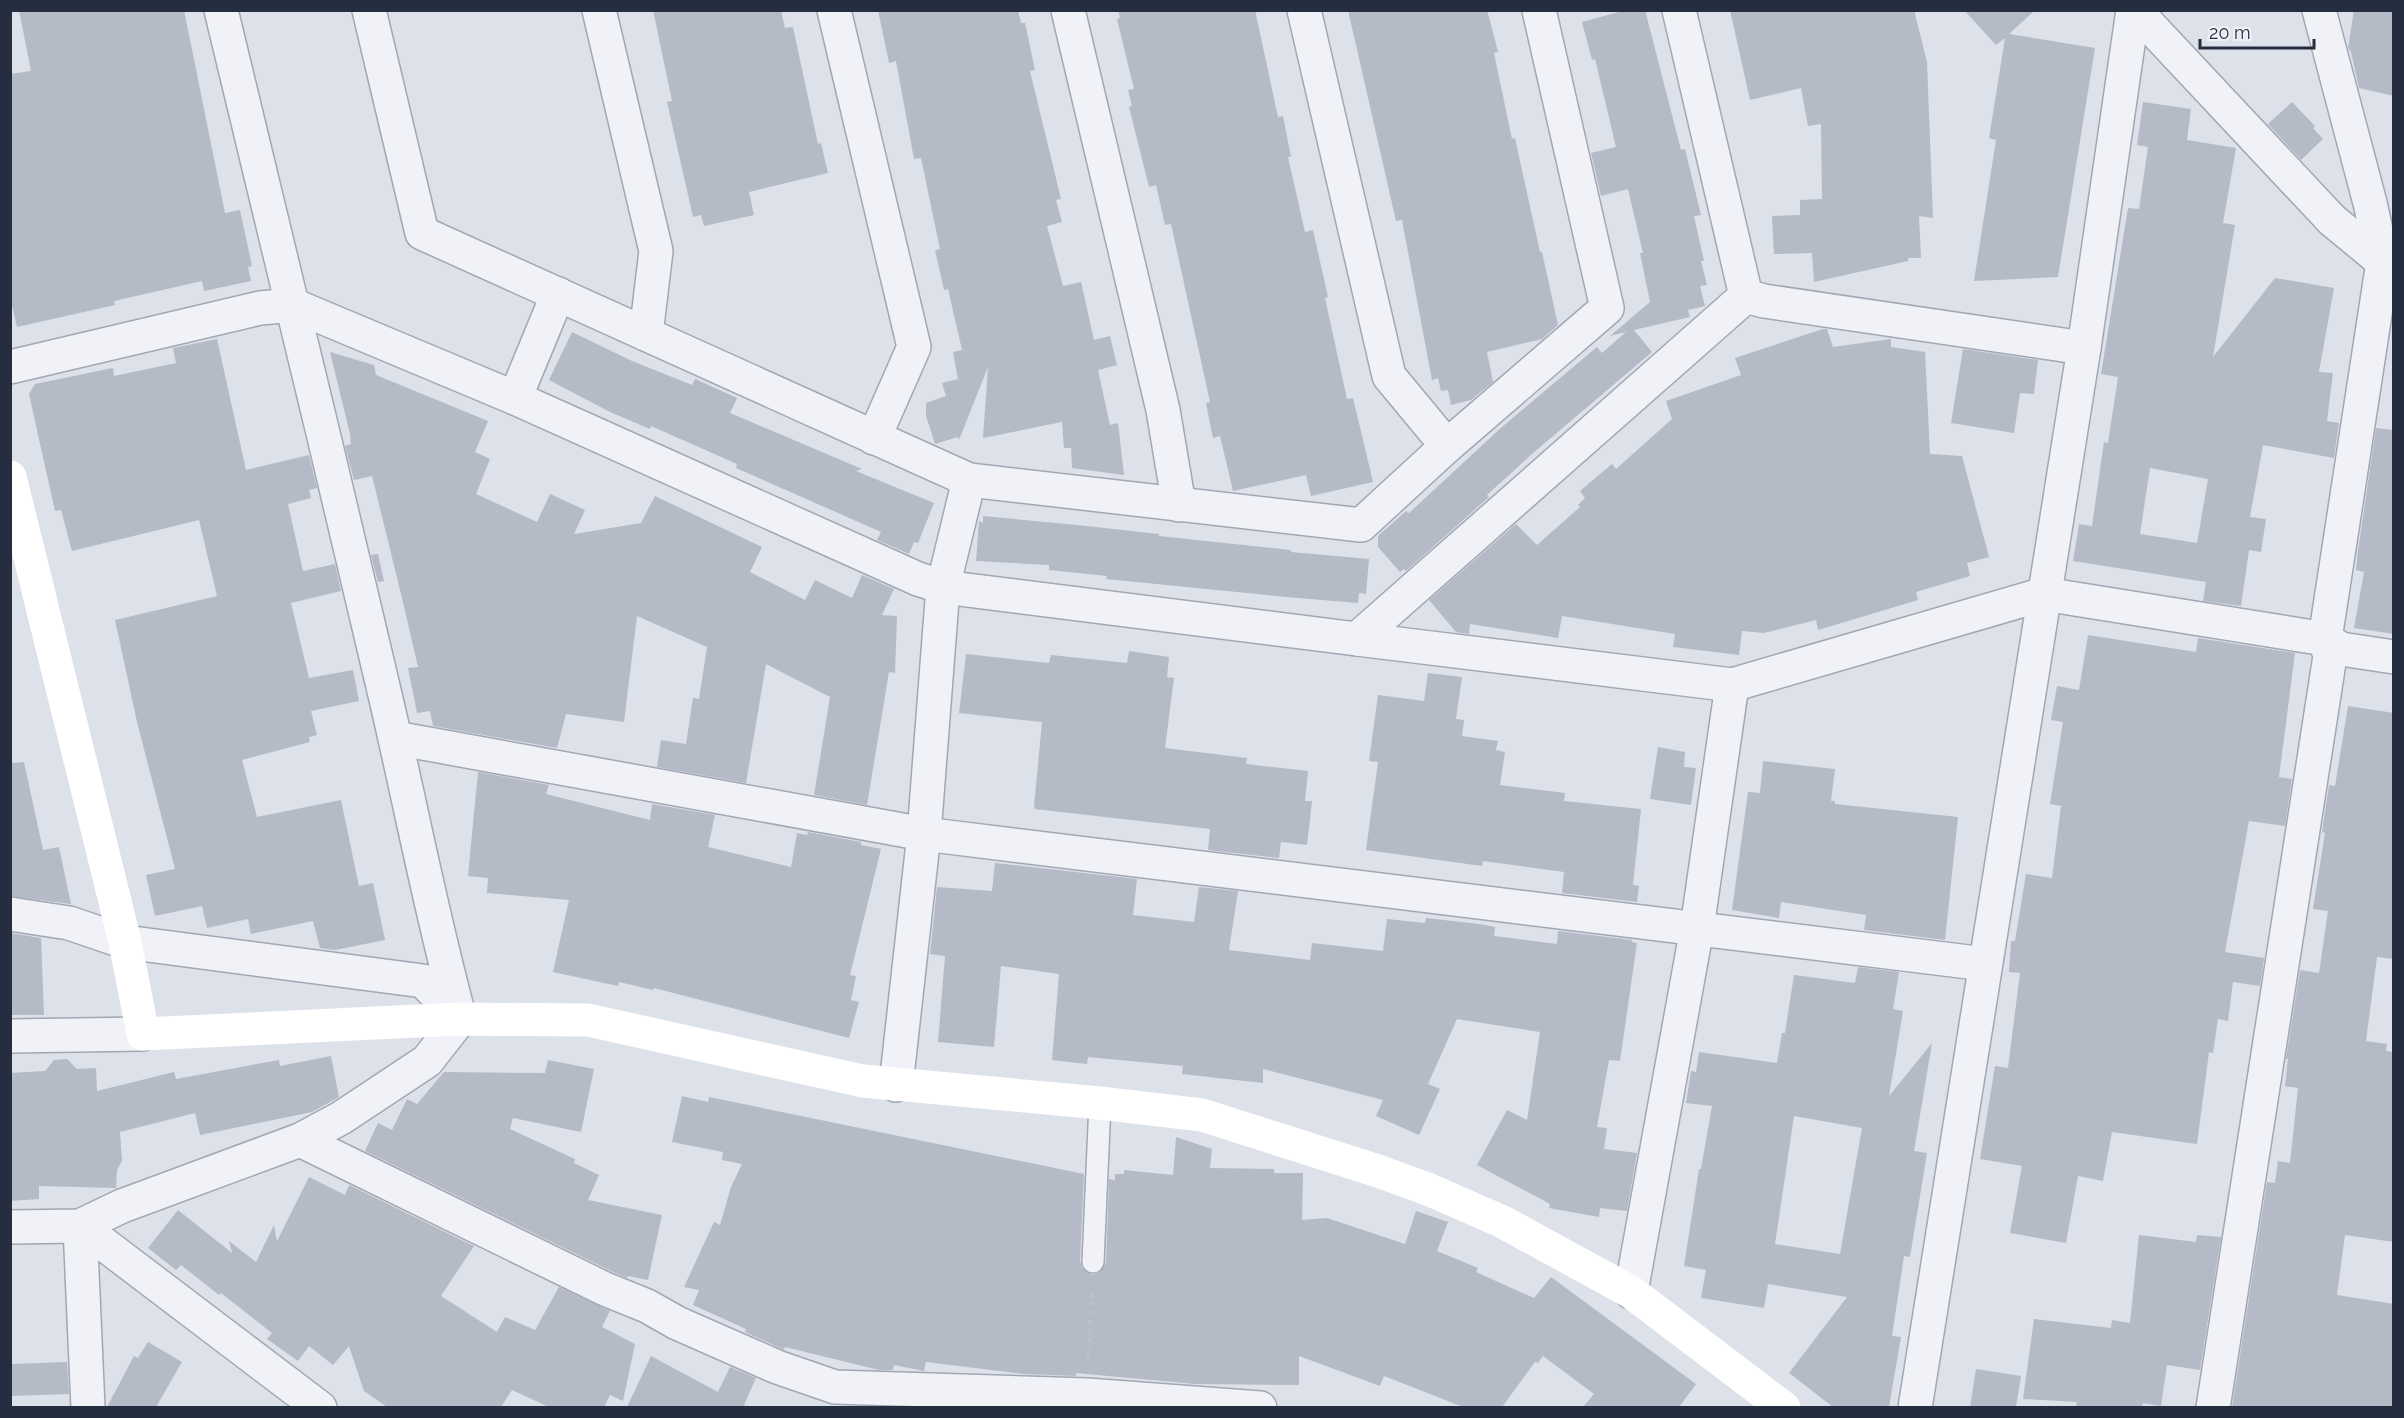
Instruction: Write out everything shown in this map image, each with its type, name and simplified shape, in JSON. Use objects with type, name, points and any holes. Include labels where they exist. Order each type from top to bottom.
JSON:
[{"type":"street","points":[[221,10],[293,305],[395,738],[446,968],[460,1019]]},
{"type":"street","points":[[369,10],[422,233],[969,480],[1361,525],[1447,446],[1607,308],[1539,10]]},
{"type":"street","points":[[599,10],[656,251],[646,334]]},
{"type":"street","points":[[834,10],[914,347],[874,438]]},
{"type":"street","points":[[1068,10],[1163,410],[1179,505]]},
{"type":"street","points":[[1304,10],[1389,376],[1447,446]]},
{"type":"street","points":[[1679,10],[1746,296]]},
{"type":"street","points":[[2134,10],[2332,220],[2388,264]]},
{"type":"street","points":[[1916,1407],[2084,348],[2134,10]]},
{"type":"street","points":[[2213,1407],[2330,656],[2325,639],[2388,264],[2319,10]]},
{"type":"street","points":[[515,398],[558,294]]},
{"type":"street","points":[[1746,296],[1764,301],[2084,348]]},
{"type":"street","points":[[1357,639],[1746,296]]},
{"type":"street","points":[[10,367],[260,308],[293,305],[515,398],[918,579],[943,587],[1732,685],[2044,594],[2325,639],[2341,649],[2394,657]]},
{"type":"street","points":[[10,477],[125,942],[143,1034]]},
{"type":"street","points":[[896,1085],[924,834],[943,587],[969,480]]},
{"type":"street","points":[[1631,1292],[1696,928],[1732,685]]},
{"type":"street","points":[[395,738],[924,834],[1985,964]]},
{"type":"street","points":[[10,914],[69,923],[125,942],[423,981],[460,1019]]},
{"type":"street","points":[[10,1227],[80,1226],[122,1206],[300,1140],[341,1118],[426,1061],[460,1019]]},
{"type":"street","points":[[10,1035],[143,1034],[460,1019],[588,1020],[852,1078],[896,1085],[1100,1103],[1202,1115],[1388,1175],[1430,1190],[1503,1222],[1631,1292],[1784,1407]]},
{"type":"street","points":[[300,1140],[605,1289],[647,1306],[677,1323],[777,1367],[835,1387],[1260,1407]]},
{"type":"street","points":[[80,1226],[88,1407]]},
{"type":"street","points":[[80,1226],[320,1407]]},
{"type":"lane","points":[[1093,1262],[1100,1103]]},
{"type":"path","points":[[1093,1262],[1099,1400]]},
{"type":"building","points":[[19,10],[184,10],[225,213],[240,210],[252,266],[248,267],[251,281],[204,291],[202,281],[114,301],[115,305],[17,327],[10,297],[10,74],[31,71]]},
{"type":"building","points":[[653,10],[781,10],[785,28],[793,27],[818,144],[821,143],[828,173],[749,192],[754,215],[704,226],[701,215],[693,217],[667,102],[672,101]]},
{"type":"building","points":[[878,10],[1018,10],[1021,23],[1025,23],[1035,70],[1030,71],[1061,199],[1056,200],[1062,222],[1047,226],[1063,286],[1081,282],[1094,340],[1110,336],[1117,365],[1098,370],[1110,425],[1118,423],[1124,475],[1072,468],[1071,448],[1064,448],[1062,422],[983,438],[988,367],[959,440],[958,437],[935,444],[926,416],[926,403],[946,396],[942,383],[958,379],[953,352],[962,350],[948,289],[944,290],[935,250],[940,249],[921,158],[914,159],[896,61],[889,63]]},
{"type":"building","points":[[1118,10],[1255,10],[1278,117],[1283,116],[1291,157],[1288,157],[1305,232],[1313,230],[1347,399],[1353,398],[1373,482],[1311,496],[1306,475],[1233,491],[1220,436],[1213,438],[1206,403],[1210,402],[1171,224],[1165,225],[1156,185],[1149,187],[1129,107],[1132,106],[1128,90],[1134,89],[1117,19],[1120,18]]},
{"type":"building","points":[[1348,10],[1487,10],[1498,52],[1494,53],[1512,139],[1515,138],[1558,325],[1542,339],[1487,352],[1493,382],[1471,400],[1451,405],[1448,390],[1441,391],[1438,378],[1432,380],[1402,220],[1396,221]]},
{"type":"building","points":[[1626,10],[1645,10],[1681,150],[1685,149],[1701,215],[1694,216],[1707,285],[1700,286],[1705,306],[1688,310],[1690,317],[1634,330],[1652,352],[1532,454],[1487,495],[1489,497],[1406,571],[1404,569],[1400,572],[1378,547],[1378,536],[1406,511],[1409,513],[1502,427],[1597,347],[1602,353],[1626,332],[1610,336],[1650,302],[1640,253],[1643,253],[1628,189],[1601,196],[1591,153],[1616,147],[1595,59],[1592,60],[1582,22]]},
{"type":"building","points":[[1730,10],[1914,10],[1927,62],[1933,218],[1919,216],[1921,258],[1908,258],[1908,261],[1814,282],[1812,253],[1774,254],[1772,216],[1800,215],[1800,200],[1822,199],[1821,124],[1808,126],[1801,88],[1750,100]]},
{"type":"building","points":[[1964,10],[2035,10],[2009,34],[2095,48],[2058,277],[1974,281],[1996,140],[1989,138],[2005,38],[1996,45]]},
{"type":"building","points":[[2354,10],[2394,10],[2394,96],[2359,88],[2351,52],[2348,48]]},
{"type":"building","points":[[2143,102],[2191,109],[2187,140],[2236,148],[2223,223],[2235,225],[2213,357],[2275,278],[2334,288],[2319,372],[2333,373],[2327,421],[2339,423],[2334,458],[2263,445],[2250,517],[2266,519],[2261,552],[2249,550],[2241,606],[2203,601],[2206,582],[2073,561],[2079,524],[2092,526],[2104,442],[2108,443],[2118,377],[2101,374],[2128,208],[2139,209],[2148,147],[2137,145]],"holes":[[[2150,468],[2208,479],[2197,543],[2140,534]]]},
{"type":"building","points":[[2292,102],[2315,126],[2313,128],[2323,139],[2301,160],[2268,124]]},
{"type":"building","points":[[1827,329],[1833,347],[1891,339],[1891,347],[1925,352],[1930,454],[1962,456],[1989,557],[1967,563],[1970,576],[1916,592],[1918,600],[1818,630],[1816,620],[1764,633],[1742,631],[1739,655],[1673,647],[1675,634],[1562,616],[1558,638],[1470,624],[1469,634],[1456,632],[1429,600],[1516,524],[1537,545],[1580,507],[1578,505],[1585,498],[1580,491],[1612,464],[1616,469],[1672,419],[1666,401],[1741,375],[1735,358]]},
{"type":"building","points":[[572,332],[632,361],[692,385],[695,379],[737,398],[730,413],[862,469],[856,471],[934,503],[918,543],[914,542],[909,554],[877,540],[881,532],[736,468],[737,464],[651,426],[650,429],[610,412],[549,380]]},
{"type":"building","points":[[217,339],[246,470],[309,455],[317,488],[309,490],[311,498],[288,504],[303,571],[335,564],[341,591],[291,603],[309,678],[353,670],[359,701],[311,711],[317,735],[309,737],[310,742],[242,760],[257,817],[341,800],[359,886],[373,883],[385,940],[335,950],[320,948],[313,921],[251,934],[248,919],[207,928],[202,906],[155,916],[146,875],[175,869],[137,722],[115,620],[217,596],[199,520],[72,551],[61,510],[55,511],[29,394],[35,384],[113,368],[114,376],[176,363],[173,348]]},
{"type":"building","points":[[1963,349],[2038,360],[2034,394],[2020,393],[2014,433],[1951,423]]},
{"type":"building","points":[[330,352],[374,365],[376,375],[488,421],[475,452],[490,459],[476,494],[537,522],[550,494],[585,510],[574,534],[641,523],[655,496],[762,547],[750,572],[805,600],[815,580],[852,598],[862,575],[894,589],[882,615],[897,616],[895,673],[889,672],[867,805],[814,795],[830,697],[766,664],[746,783],[657,767],[661,740],[686,744],[693,698],[699,699],[707,647],[637,616],[624,722],[566,714],[557,748],[433,726],[430,711],[417,713],[408,668],[418,667],[403,602],[372,476],[354,480],[345,446],[351,444],[350,434]]},
{"type":"building","points":[[2376,428],[2394,430],[2394,634],[2354,628],[2364,572],[2356,570],[2358,551]]},
{"type":"building","points":[[983,516],[1369,559],[1366,594],[1359,593],[1358,603],[1286,597],[1106,579],[1107,576],[1049,570],[1049,565],[976,561],[979,521],[983,523]]},
{"type":"building","points":[[378,554],[384,581],[378,582],[371,555]]},
{"type":"building","points":[[2088,635],[2196,652],[2198,638],[2295,653],[2279,777],[2292,779],[2285,826],[2249,821],[2225,952],[2264,958],[2260,986],[2233,982],[2228,1021],[2218,1019],[2213,1053],[2209,1052],[2197,1144],[2112,1132],[2103,1181],[2078,1176],[2066,1243],[2010,1233],[2022,1166],[1980,1159],[1995,1066],[2008,1068],[2020,973],[2009,972],[2011,941],[2015,941],[2026,874],[2052,878],[2061,806],[2050,804],[2063,722],[2051,720],[2057,686],[2079,690]]},
{"type":"building","points":[[1129,651],[1169,657],[1167,677],[1174,678],[1165,748],[1247,758],[1246,764],[1308,771],[1305,801],[1312,801],[1307,845],[1281,842],[1279,858],[1208,850],[1210,829],[1035,809],[1042,722],[959,713],[966,654],[1049,663],[1051,655],[1127,663]]},
{"type":"building","points":[[1428,673],[1462,677],[1456,719],[1464,720],[1462,736],[1498,741],[1496,750],[1505,752],[1500,785],[1565,793],[1564,801],[1641,809],[1633,885],[1639,886],[1637,902],[1562,893],[1564,872],[1483,861],[1482,866],[1366,850],[1378,762],[1369,761],[1378,695],[1424,701]]},
{"type":"building","points":[[2348,706],[2394,713],[2394,959],[2377,957],[2366,1041],[2387,1044],[2386,1051],[2394,1052],[2394,1242],[2345,1235],[2337,1295],[2394,1304],[2394,1407],[2232,1407],[2267,1182],[2275,1183],[2278,1161],[2290,1163],[2298,1088],[2285,1086],[2288,1059],[2286,1059],[2300,970],[2319,973],[2328,911],[2313,909],[2325,833],[2322,832],[2329,785],[2335,786]]},
{"type":"building","points":[[1658,747],[1685,752],[1684,767],[1696,768],[1691,805],[1650,799]]},
{"type":"building","points":[[1763,761],[1835,769],[1831,801],[1835,801],[1835,804],[1958,817],[1945,940],[1864,930],[1866,915],[1781,902],[1779,918],[1732,910],[1748,792],[1760,793]]},
{"type":"building","points":[[24,762],[43,850],[59,847],[71,904],[10,896],[10,763]]},
{"type":"building","points":[[478,772],[549,785],[546,794],[650,820],[652,804],[715,815],[708,847],[791,867],[797,833],[807,835],[808,832],[861,842],[861,845],[881,849],[850,975],[856,976],[851,1000],[859,1002],[849,1038],[654,988],[653,990],[619,982],[618,986],[553,972],[569,900],[487,893],[488,878],[468,876]]},
{"type":"building","points":[[995,863],[1137,879],[1133,915],[1194,922],[1199,887],[1238,891],[1229,950],[1310,960],[1312,943],[1383,951],[1387,919],[1425,923],[1426,918],[1479,924],[1495,927],[1494,936],[1557,944],[1558,931],[1632,940],[1637,943],[1620,1061],[1609,1060],[1597,1127],[1607,1128],[1604,1149],[1637,1153],[1627,1211],[1600,1208],[1599,1217],[1549,1208],[1550,1204],[1477,1165],[1507,1110],[1527,1120],[1540,1032],[1457,1019],[1428,1084],[1440,1089],[1419,1135],[1376,1116],[1383,1100],[1263,1069],[1263,1083],[1182,1074],[1183,1066],[1088,1057],[1087,1064],[1052,1060],[1059,974],[1001,966],[994,1047],[938,1042],[945,956],[930,954],[937,887],[992,891]]},
{"type":"building","points":[[10,933],[41,938],[44,1015],[10,1015]]},
{"type":"building","points":[[1858,967],[1899,972],[1893,1009],[1903,1011],[1889,1096],[1932,1043],[1914,1151],[1927,1153],[1910,1257],[1904,1256],[1892,1336],[1901,1337],[1889,1407],[1833,1407],[1789,1373],[1847,1297],[1768,1284],[1764,1308],[1701,1298],[1706,1270],[1684,1266],[1699,1169],[1701,1169],[1712,1106],[1686,1103],[1691,1071],[1696,1072],[1699,1052],[1777,1063],[1782,1033],[1785,1033],[1794,975],[1855,983]],"holes":[[[1794,1116],[1862,1128],[1840,1254],[1775,1244]]]},
{"type":"building","points":[[331,1056],[339,1097],[312,1112],[200,1135],[195,1113],[120,1132],[122,1161],[117,1170],[116,1188],[39,1186],[39,1199],[10,1201],[10,1073],[45,1071],[54,1060],[67,1059],[77,1069],[96,1068],[97,1091],[174,1072],[176,1079],[279,1060],[280,1066]]},
{"type":"building","points":[[548,1060],[594,1069],[581,1132],[513,1118],[510,1129],[575,1159],[574,1163],[599,1175],[588,1200],[662,1215],[648,1280],[628,1276],[627,1278],[613,1272],[365,1151],[378,1123],[392,1130],[407,1099],[417,1104],[444,1072],[545,1073]]},
{"type":"building","points":[[682,1096],[708,1102],[709,1097],[1084,1174],[1080,1261],[1082,1268],[1092,1275],[1099,1273],[1106,1263],[1109,1179],[1115,1180],[1115,1174],[1124,1174],[1124,1170],[1173,1175],[1176,1137],[1212,1149],[1210,1168],[1274,1169],[1274,1173],[1303,1173],[1302,1220],[1327,1218],[1405,1244],[1416,1211],[1448,1222],[1437,1251],[1478,1268],[1476,1272],[1534,1298],[1551,1277],[1696,1384],[1679,1407],[1583,1407],[1594,1394],[1543,1356],[1538,1363],[1535,1362],[1502,1407],[1463,1407],[1384,1376],[1380,1386],[1299,1356],[1299,1385],[1195,1384],[1076,1373],[1076,1376],[1024,1374],[926,1362],[924,1371],[894,1365],[893,1370],[879,1370],[785,1347],[784,1350],[745,1332],[746,1329],[693,1305],[699,1290],[684,1287],[714,1222],[720,1225],[731,1187],[742,1164],[722,1160],[723,1152],[672,1142]]},
{"type":"building","points":[[309,1177],[345,1195],[349,1185],[474,1246],[441,1296],[497,1332],[505,1317],[535,1330],[559,1287],[610,1311],[602,1327],[635,1344],[623,1401],[610,1395],[604,1407],[549,1407],[512,1390],[501,1407],[387,1407],[364,1391],[349,1346],[333,1365],[309,1346],[298,1361],[267,1339],[272,1333],[221,1293],[219,1295],[181,1265],[176,1270],[148,1248],[178,1210],[232,1253],[229,1241],[256,1262],[274,1225],[277,1241]]},
{"type":"building","points":[[2139,1235],[2196,1242],[2197,1235],[2221,1237],[2200,1370],[2167,1365],[2161,1406],[2143,1403],[2142,1407],[2076,1407],[2077,1402],[2023,1399],[2034,1319],[2111,1328],[2112,1320],[2130,1323]]},
{"type":"building","points":[[148,1342],[182,1362],[156,1407],[107,1407],[134,1356],[138,1358]]},
{"type":"building","points":[[651,1356],[718,1392],[730,1367],[756,1378],[744,1405],[748,1407],[627,1407]]},
{"type":"building","points":[[67,1362],[69,1394],[10,1396],[10,1364]]},
{"type":"building","points":[[1976,1369],[2021,1376],[2016,1407],[1970,1407]]}]
